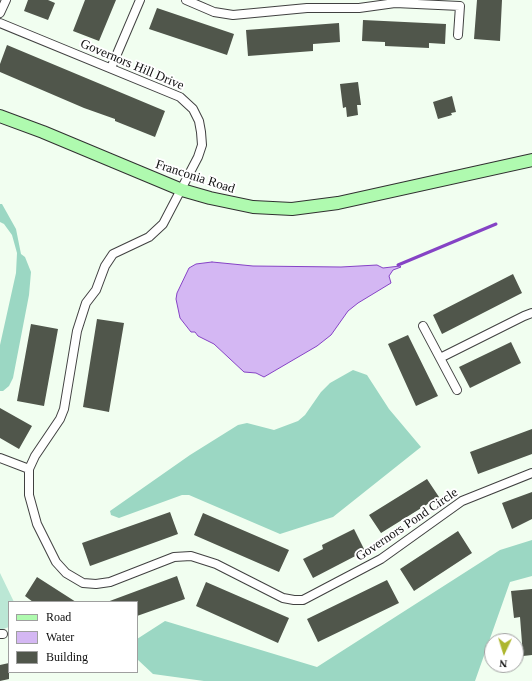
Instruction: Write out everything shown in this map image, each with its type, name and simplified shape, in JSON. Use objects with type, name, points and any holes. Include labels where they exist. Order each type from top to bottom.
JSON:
[{"type":"main road","name":"Franconia Road","points":[[0,116],[43,132],[182,190],[248,207],[292,209],[338,203],[398,191],[532,160]]},
{"type":"street","points":[[0,14],[6,0]]},
{"type":"street","points":[[111,68],[140,0]]},
{"type":"street","points":[[186,0],[214,12],[233,15],[307,8],[359,8],[395,3],[460,3],[458,36]]},
{"type":"street","name":"Governors Hill Drive","points":[[0,23],[180,97],[192,109],[199,121],[202,145],[198,157],[182,190]]},
{"type":"street","name":"Governors Pond Circle","points":[[182,190],[163,224],[149,237],[113,254],[105,266],[96,290],[86,303],[82,312],[60,420],[35,456],[29,469],[29,495],[36,524],[48,549],[56,562],[66,573],[82,582],[96,584],[110,582],[174,557],[191,556],[216,564],[284,598],[303,600],[312,597],[381,559],[448,509],[462,501],[532,473]]},
{"type":"street","points":[[440,358],[532,313]]},
{"type":"street","points":[[423,326],[457,390]]},
{"type":"street","points":[[0,458],[29,469]]},
{"type":"green space","points":[[0,573],[14,601],[8,601],[8,627],[0,630]]},
{"type":"shaded area","points":[[0,204],[2,204],[16,229],[21,254],[25,257],[31,272],[29,295],[13,378],[9,386],[3,391],[0,391],[0,345],[16,273],[17,253],[12,235],[4,224],[0,222]]},
{"type":"shaded area","points":[[353,370],[367,375],[389,409],[421,447],[333,517],[280,534],[189,495],[182,495],[119,518],[111,515],[110,511],[190,455],[238,425],[247,423],[274,430],[298,421],[305,415],[321,392],[330,383]]},
{"type":"shaded area","points":[[532,540],[532,576],[510,582],[492,633],[484,633],[484,656],[475,681],[204,681],[153,674],[138,660],[138,638],[165,621],[317,667],[500,550]]},
{"type":"water","points":[[212,262],[253,266],[341,267],[377,265],[383,268],[401,267],[393,270],[389,276],[391,283],[358,303],[348,311],[331,335],[317,346],[264,377],[256,373],[244,372],[214,344],[198,336],[195,332],[191,332],[180,318],[176,299],[177,293],[189,268],[196,264]]},
{"type":"building","points":[[28,0],[48,0],[55,3],[48,20],[24,11]]},
{"type":"building","points":[[85,0],[116,0],[99,41],[73,31]]},
{"type":"building","points":[[477,0],[502,0],[500,41],[474,39]]},
{"type":"building","points":[[157,8],[234,34],[227,55],[149,29]]},
{"type":"building","points":[[363,20],[446,24],[445,44],[429,43],[429,48],[385,46],[385,42],[362,41]]},
{"type":"building","points":[[339,23],[340,42],[313,44],[313,51],[248,56],[246,30]]},
{"type":"building","points":[[7,45],[165,111],[155,137],[0,72],[0,64]]},
{"type":"building","points":[[358,82],[361,105],[357,105],[358,115],[347,117],[346,107],[343,108],[340,84]]},
{"type":"building","points":[[452,96],[456,112],[451,113],[452,115],[438,119],[433,102]]},
{"type":"building","points":[[513,274],[522,293],[442,334],[433,315]]},
{"type":"building","points":[[97,319],[124,323],[109,412],[83,407]]},
{"type":"building","points":[[31,324],[58,329],[44,406],[17,401]]},
{"type":"building","points":[[408,335],[438,396],[416,406],[388,344]]},
{"type":"building","points":[[511,342],[521,363],[470,388],[459,367]]},
{"type":"building","points":[[0,408],[32,426],[19,449],[0,438]]},
{"type":"building","points":[[532,429],[532,454],[478,474],[470,452]]},
{"type":"building","points":[[427,479],[439,497],[381,533],[369,515]]},
{"type":"building","points":[[532,492],[532,519],[512,529],[502,503]]},
{"type":"building","points":[[170,512],[178,534],[90,566],[82,543]]},
{"type":"building","points":[[203,513],[289,550],[279,572],[194,535]]},
{"type":"building","points":[[354,529],[365,551],[313,578],[303,559],[323,549],[322,545]]},
{"type":"building","points":[[458,531],[472,553],[414,591],[400,569]]},
{"type":"building","points":[[177,576],[185,599],[138,616],[138,601],[110,601]]},
{"type":"building","points":[[37,577],[74,601],[32,601],[25,596]]},
{"type":"building","points":[[387,580],[399,603],[318,642],[307,619]]},
{"type":"building","points":[[206,582],[289,618],[278,643],[196,606]]},
{"type":"building","points":[[532,589],[532,655],[524,656],[524,633],[521,633],[520,617],[514,618],[511,591]]},
{"type":"building","points":[[8,663],[9,679],[0,681],[0,665]]},
{"type":"waterway","points":[[398,265],[496,224]]}]
